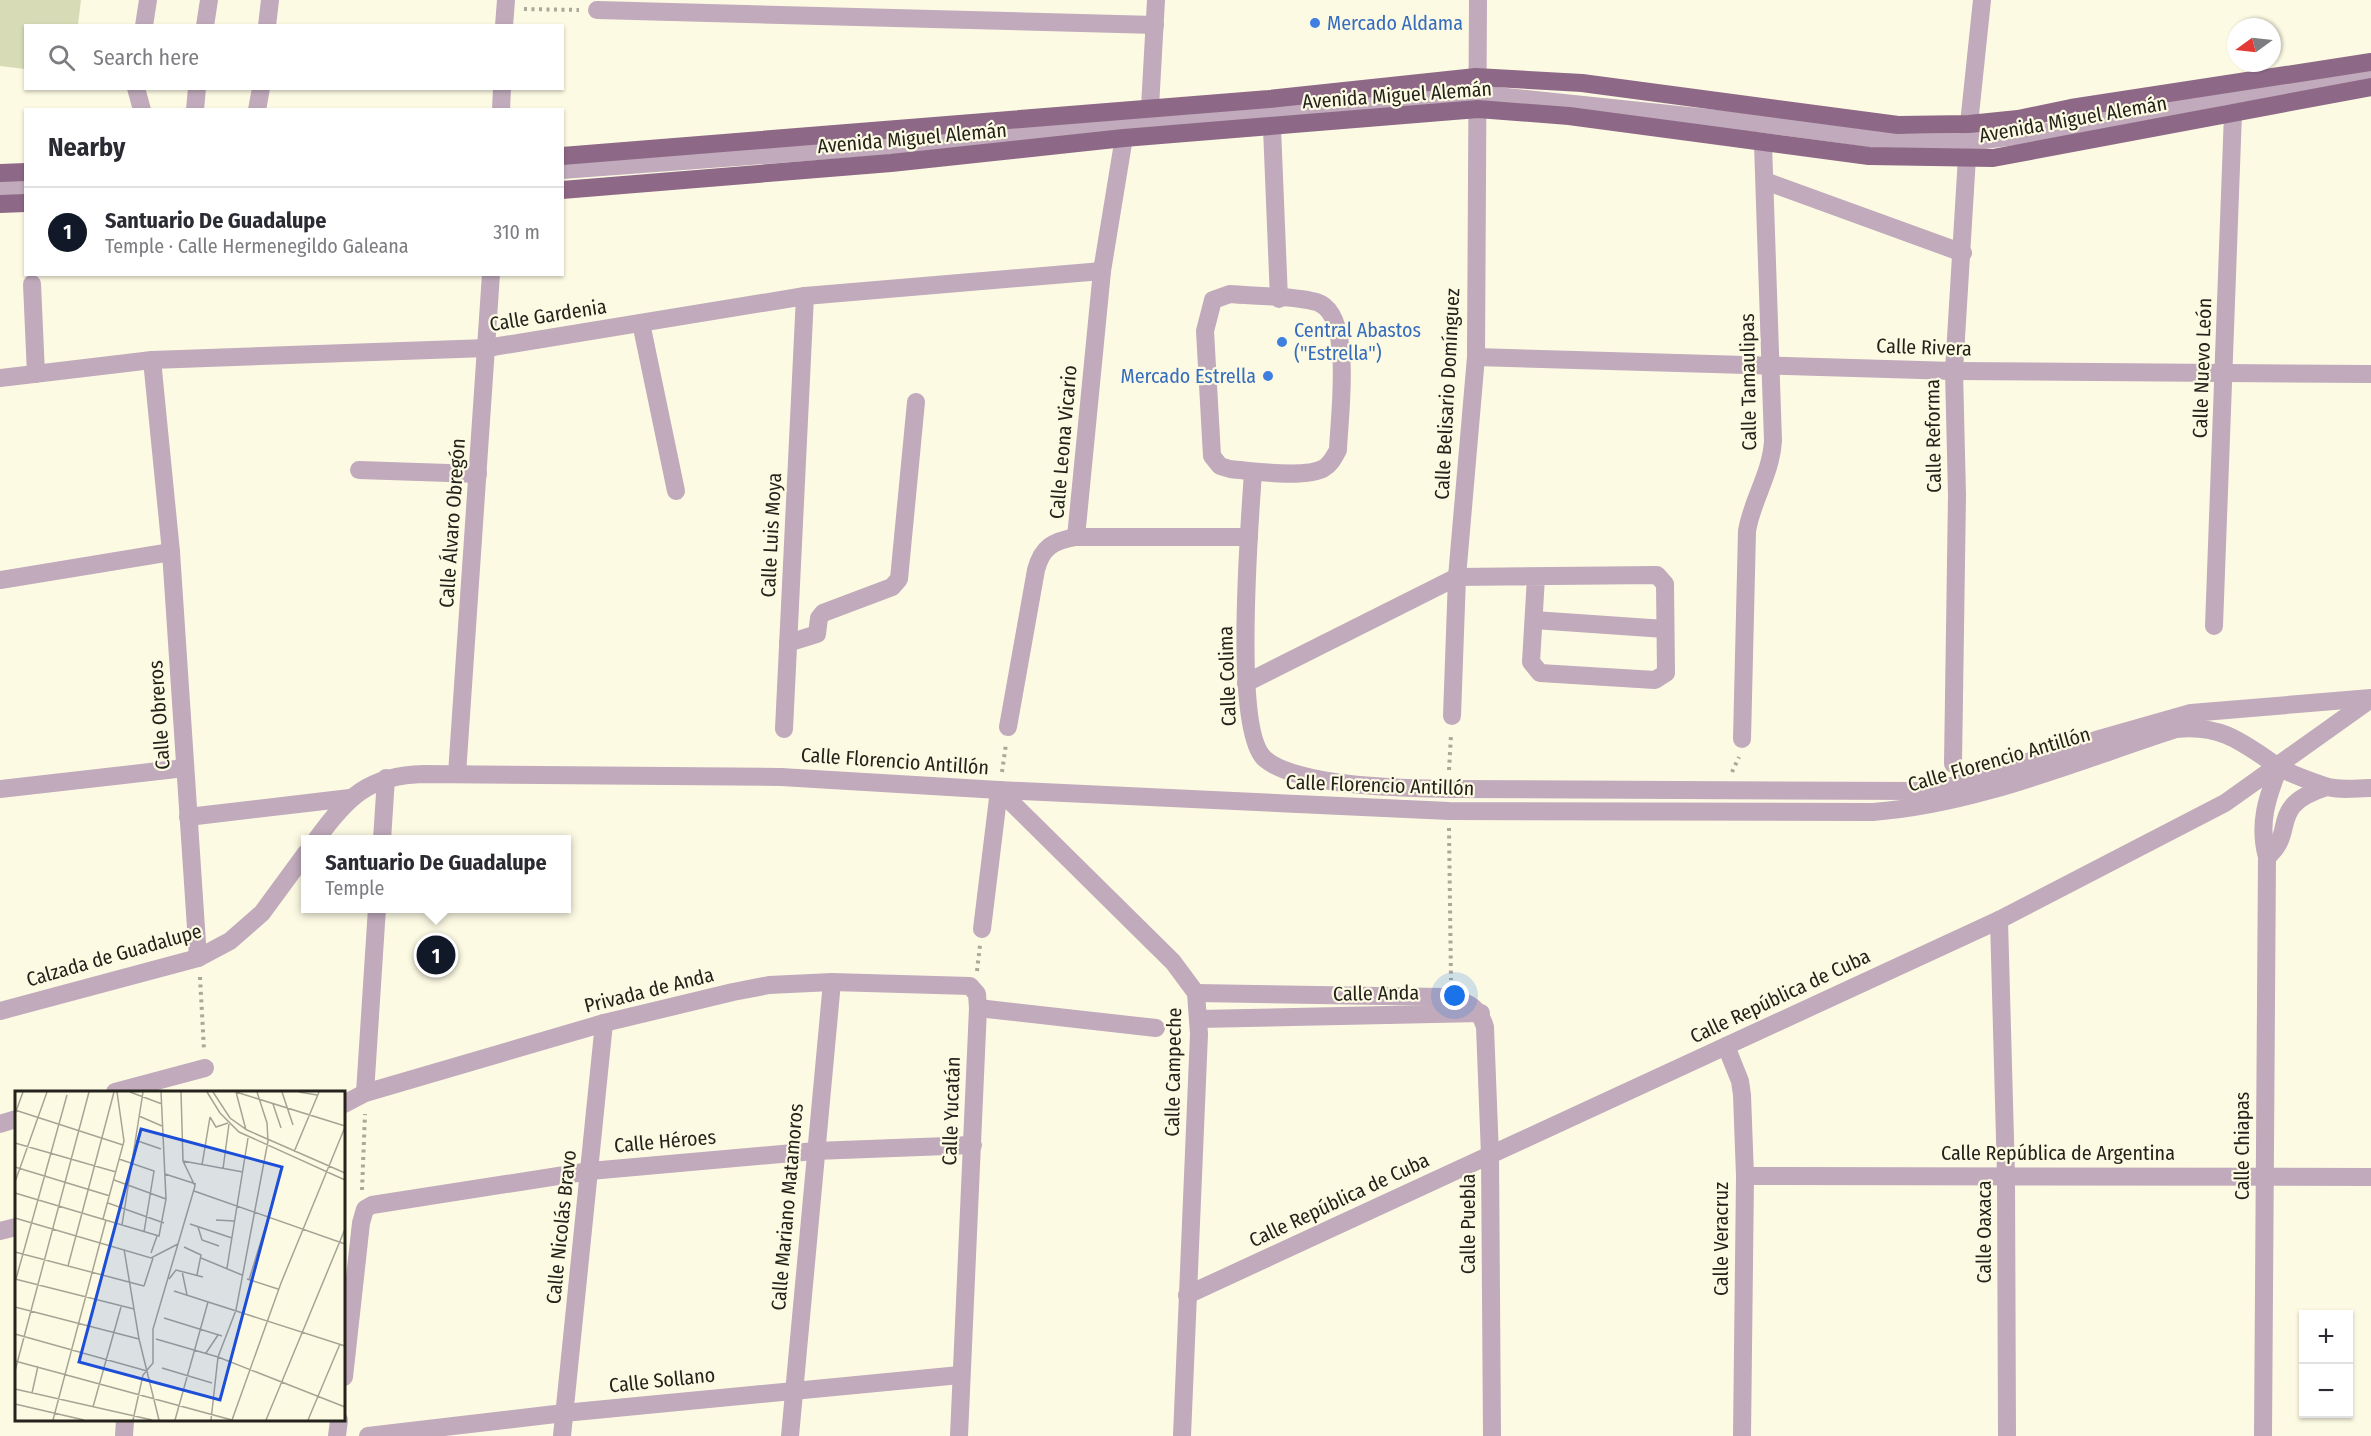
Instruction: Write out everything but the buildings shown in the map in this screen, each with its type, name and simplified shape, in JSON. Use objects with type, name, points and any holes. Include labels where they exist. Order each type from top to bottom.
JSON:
[{"type":"main road","name":"Avenida Miguel Alemán","points":[[564,156],[1126,124],[1272,128],[1477,93],[1569,116],[1763,144],[1869,156],[1968,142],[2018,119],[2072,108],[2371,62]]},
{"type":"main road","name":"Avenida Miguel Alemán","points":[[564,190],[891,163],[1126,124],[1150,107],[1269,99],[1477,93],[1582,83],[1898,125],[1968,142],[2038,151],[2371,87]]},
{"type":"main road","points":[[0,173],[24,172]]},
{"type":"main road","points":[[0,204],[24,204]]},
{"type":"street","points":[[144,24],[147,0]]},
{"type":"street","points":[[205,24],[208,0]]},
{"type":"street","points":[[267,24],[270,0]]},
{"type":"street","points":[[1150,107],[1156,0]]},
{"type":"street","name":"Calle Belisario Domínguez","points":[[1452,716],[1457,577],[1476,357],[1478,0]]},
{"type":"street","name":"Calle Reforma","points":[[1953,764],[1957,495],[1954,371],[1968,142],[1982,0]]},
{"type":"street","points":[[597,10],[1155,25]]},
{"type":"street","points":[[1968,142],[2056,131],[2232,95],[2371,74]]},
{"type":"street","points":[[137,90],[141,108]]},
{"type":"street","points":[[257,108],[261,90]]},
{"type":"street","points":[[501,108],[502,90]]},
{"type":"street","points":[[564,170],[995,138],[1126,124],[1299,112],[1477,93]]},
{"type":"street","name":"Calle Nuevo León","points":[[2214,626],[2233,113]]},
{"type":"street","name":"Calle Leona Vicario","points":[[1008,727],[1040,556],[1046,547],[1053,543],[1076,537],[1102,271],[1126,124]]},
{"type":"street","points":[[1272,128],[1279,299]]},
{"type":"street","name":"Calle Tamaulipas","points":[[1742,739],[1747,531],[1749,517],[1772,459],[1763,144]]},
{"type":"street","points":[[1765,181],[1963,253]]},
{"type":"street","points":[[0,188],[24,188]]},
{"type":"street","name":"Calle Gardenia","points":[[0,378],[152,360],[487,348],[805,296],[1102,271]]},
{"type":"street","name":"Calle Álvaro Obregón","points":[[457,774],[492,276]]},
{"type":"street","points":[[32,284],[36,374]]},
{"type":"street","points":[[1230,294],[1279,299],[1322,305],[1330,312],[1336,323],[1341,346],[1338,450],[1331,463],[1323,470],[1310,473],[1253,472],[1220,466],[1212,456],[1205,331],[1207,316],[1213,300],[1220,296],[1230,294]]},
{"type":"street","name":"Calle Luis Moya","points":[[784,729],[805,296]]},
{"type":"street","points":[[641,323],[676,491]]},
{"type":"street","name":"Calle Rivera","points":[[1476,357],[1954,371],[2371,374]]},
{"type":"street","name":"Calle Obreros","points":[[152,360],[171,552],[198,958]]},
{"type":"street","points":[[788,643],[817,634],[819,618],[823,613],[892,587],[899,579],[916,402]]},
{"type":"street","points":[[359,470],[478,474]]},
{"type":"street","name":"Calle Colima","points":[[1253,472],[1249,537],[1246,683],[1254,744],[1263,758],[1279,769],[1346,783],[1448,789]]},
{"type":"street","points":[[1076,537],[1249,537]]},
{"type":"street","points":[[0,580],[171,552]]},
{"type":"street","points":[[1246,683],[1457,577],[1657,575],[1665,584],[1666,673],[1655,680],[1540,673],[1531,662],[1536,577]]},
{"type":"street","points":[[1534,620],[1665,629]]},
{"type":"street","name":"Calle Florencio Antillón","points":[[1448,789],[1922,791],[1956,785],[2096,740],[2191,713],[2371,698]]},
{"type":"street","name":"Calle República de Cuba","points":[[1187,1296],[1999,920],[2225,803],[2279,767],[2371,698]]},
{"type":"street","name":"Calle Florencio Antillón","points":[[457,774],[781,777],[999,790],[1449,811],[1873,812],[1910,809],[1954,800],[2176,729],[2206,728],[2229,735],[2279,767],[2327,787]]},
{"type":"street","name":"Calle Chiapas","points":[[2263,1436],[2267,857],[2263,816],[2279,767]]},
{"type":"street","points":[[0,789],[185,768]]},
{"type":"street","points":[[320,835],[350,798],[386,778],[407,774],[457,774]]},
{"type":"street","points":[[382,835],[386,778]]},
{"type":"street","points":[[2327,787],[2371,788]]},
{"type":"street","name":"Calle Chiapas","points":[[2267,857],[2279,844],[2284,820],[2292,805],[2310,792],[2327,787]]},
{"type":"street","points":[[982,928],[999,790]]},
{"type":"street","name":"Calle Campeche","points":[[999,790],[1173,962],[1196,993],[1199,1019],[1182,1436]]},
{"type":"street","points":[[188,817],[350,798]]},
{"type":"street","name":"Calzada de Guadalupe","points":[[0,1011],[198,958],[230,941],[262,913],[301,860]]},
{"type":"street","points":[[365,1093],[377,913]]},
{"type":"street","name":"Calle Oaxaca","points":[[1999,920],[2006,1175],[2007,1436]]},
{"type":"street","name":"Privada de Anda","points":[[345,1103],[365,1093],[604,1023],[733,992],[769,986],[832,982],[962,985],[975,989]]},
{"type":"street","name":"Calle Mariano Matamoros","points":[[790,1436],[792,1390],[832,982]]},
{"type":"street","name":"Calle Yucatán","points":[[959,1436],[978,1008],[975,989]]},
{"type":"street","name":"Calle Anda","points":[[1196,993],[1452,998],[1465,1000],[1481,1013]]},
{"type":"street","points":[[978,1008],[1156,1028]]},
{"type":"street","name":"Calle Anda","points":[[1199,1019],[1481,1013]]},
{"type":"street","name":"Calle Puebla","points":[[1481,1013],[1485,1027],[1487,1058],[1490,1155],[1492,1436]]},
{"type":"street","name":"Calle Nicolás Bravo","points":[[562,1436],[604,1023]]},
{"type":"street","name":"Calle Veracruz","points":[[1726,1046],[1740,1081],[1744,1176],[1743,1436]]},
{"type":"street","points":[[119,1091],[205,1068]]},
{"type":"street","points":[[0,1124],[15,1119]]},
{"type":"street","name":"Calle Héroes","points":[[365,1209],[379,1203],[590,1171],[815,1150],[973,1144]]},
{"type":"street","name":"Calle República de Argentina","points":[[1744,1176],[2371,1177]]},
{"type":"street","points":[[345,1368],[361,1223],[365,1209]]},
{"type":"street","points":[[0,1231],[15,1227]]},
{"type":"street","name":"Calle Sollano","points":[[368,1436],[564,1413],[960,1375]]},
{"type":"street","points":[[124,1436],[125,1421]]},
{"type":"street","points":[[337,1436],[339,1421]]},
{"type":"path","points":[[505,11],[597,10]]},
{"type":"path","points":[[1448,789],[1452,716]]},
{"type":"path","points":[[999,790],[1008,727]]},
{"type":"path","points":[[1723,790],[1741,751],[1742,739]]},
{"type":"path","points":[[1449,811],[1452,998]]},
{"type":"path","points":[[975,989],[982,928]]},
{"type":"path","points":[[198,958],[205,1068]]},
{"type":"path","points":[[365,1093],[362,1190],[365,1209]]},
{"type":"green space","points":[[0,0],[81,0],[78,24],[24,24],[24,69],[0,66]]},
{"type":"place","name":"Mercado Aldama","points":[[1315,23]]},
{"type":"place","name":"Central Abastos (\"Estrella\")","points":[[1282,342]]},
{"type":"place","name":"Mercado Estrella","points":[[1268,376]]},
{"type":"place","name":"Santuario De Guadalupe","points":[[436,955]]}]
